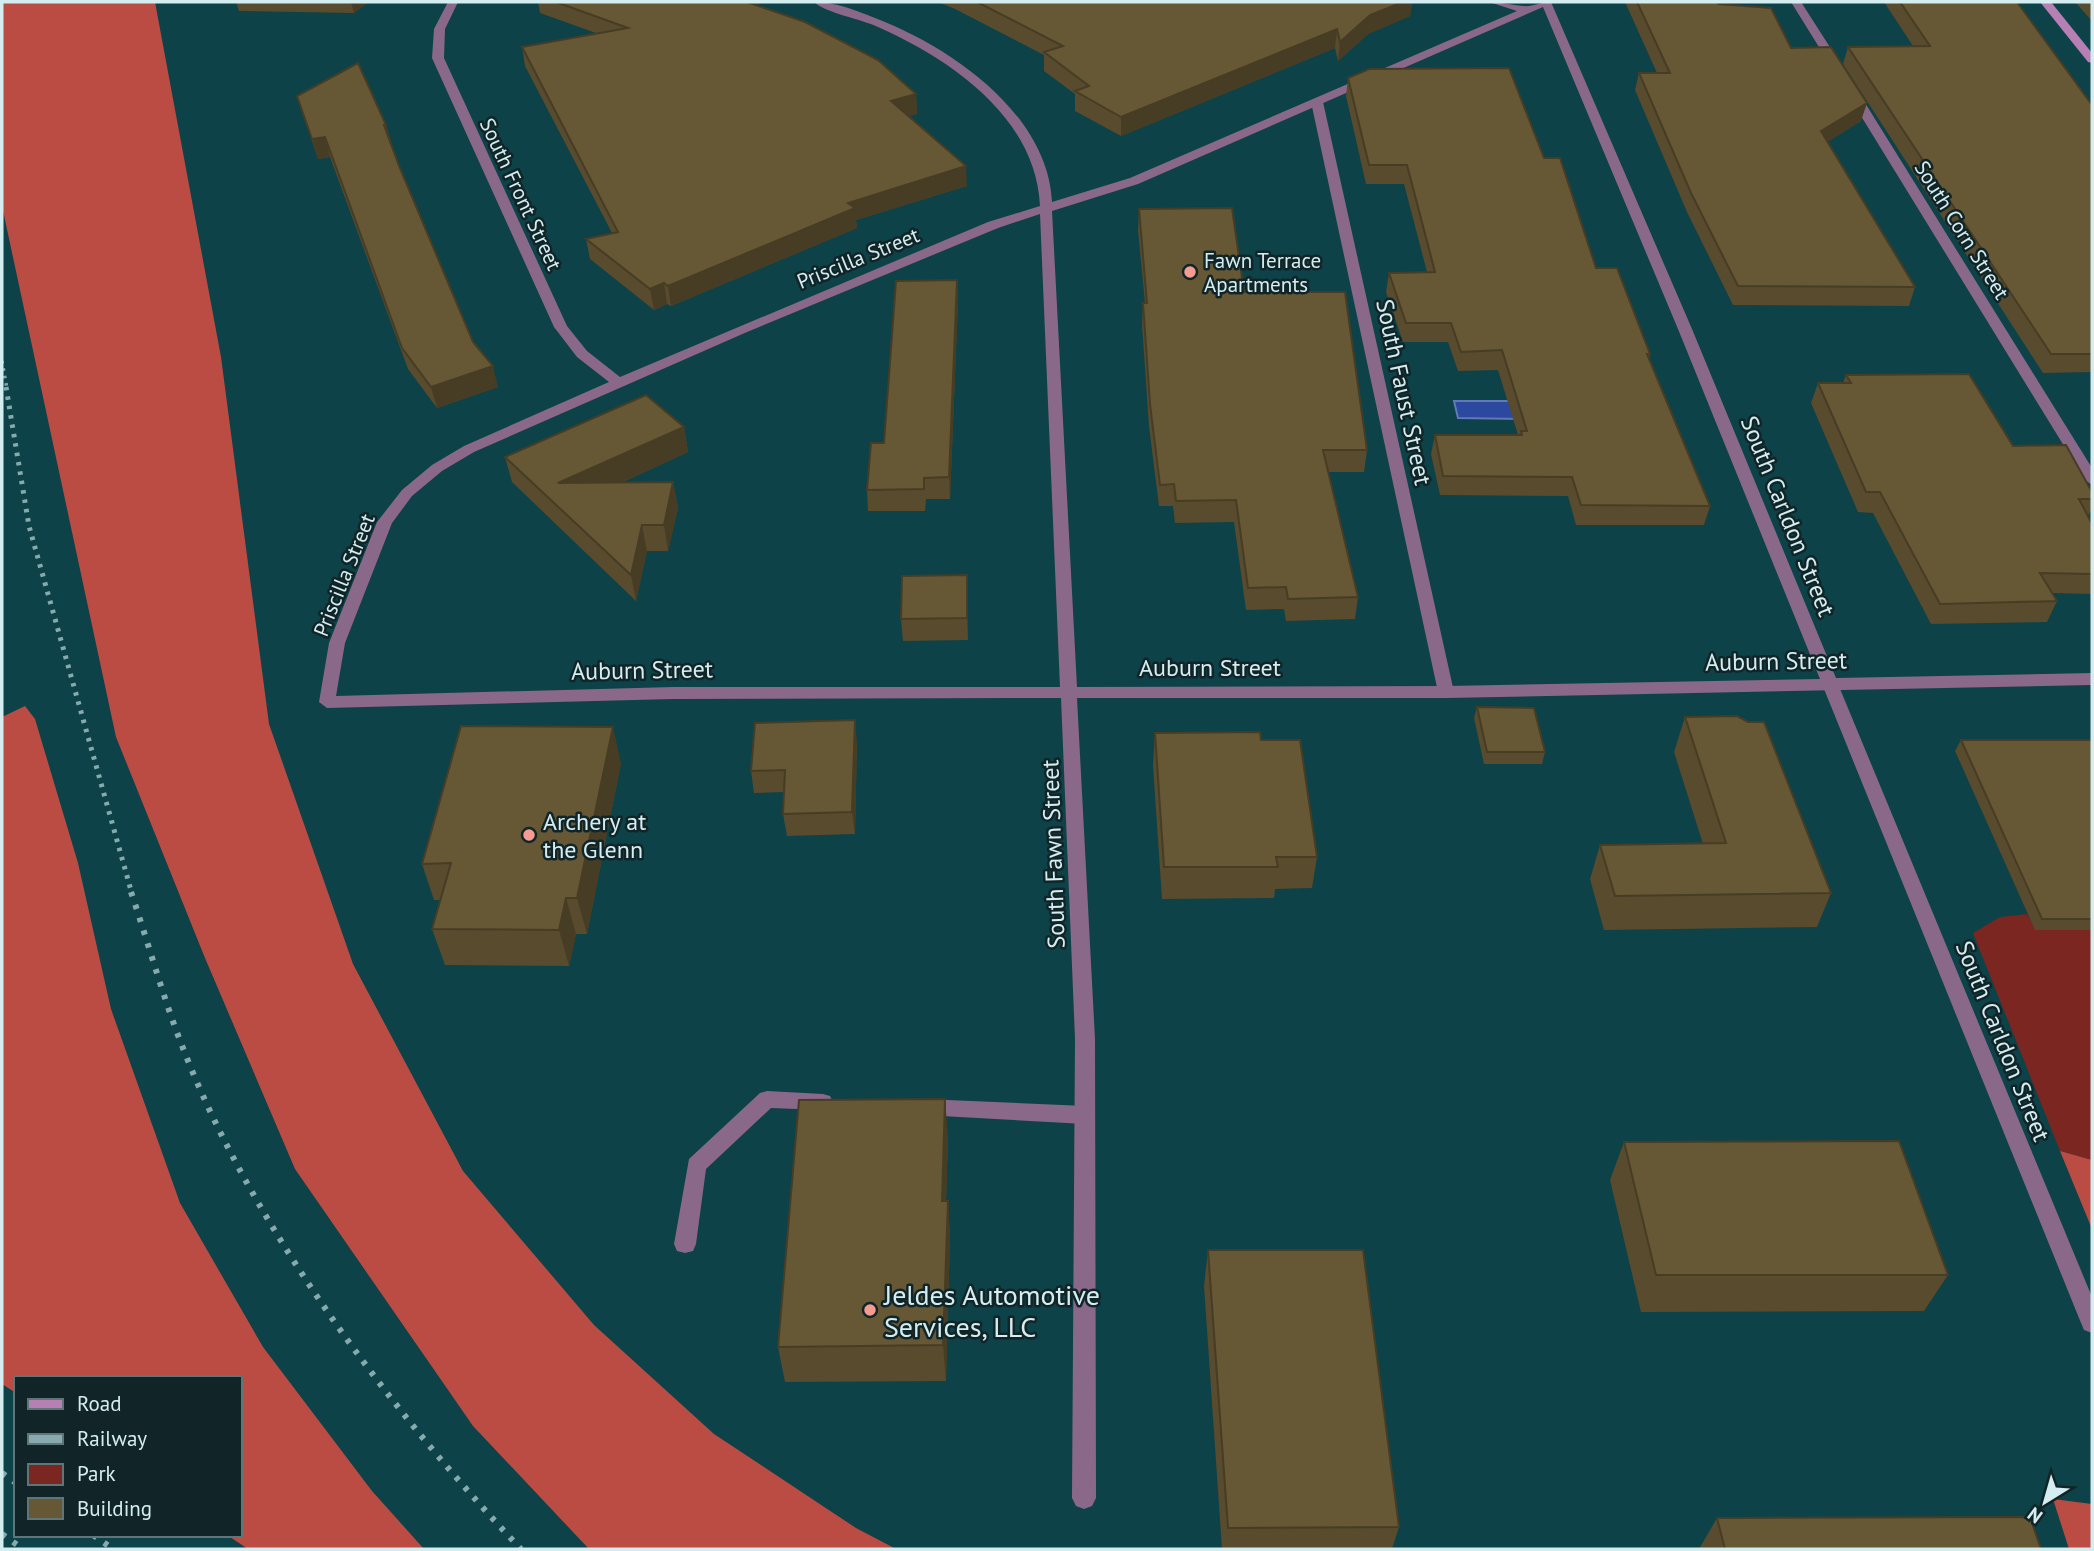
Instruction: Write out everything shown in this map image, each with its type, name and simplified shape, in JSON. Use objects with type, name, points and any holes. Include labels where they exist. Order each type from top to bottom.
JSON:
[{"type":"street","name":"South Front Street","points":[[453,2],[443,16],[437,37],[438,58],[561,327],[582,354],[619,383]]},
{"type":"street","name":"South Fawn Street","points":[[819,2],[860,14],[898,30],[943,56],[981,86],[1006,111],[1030,147],[1045,187],[1085,1039],[1084,1498]]},
{"type":"street","points":[[1494,2],[1527,10]]},
{"type":"street","name":"Priscilla Street","points":[[327,702],[337,643],[385,522],[407,493],[437,468],[469,449],[993,225],[1134,181],[1546,2]]},
{"type":"street","name":"South Carldon Street","points":[[1546,2],[1690,342],[2092,1323]]},
{"type":"street","name":"South Corn Street","points":[[1796,2],[2092,480]]},
{"type":"street","points":[[2045,2],[2092,60]]},
{"type":"street","name":"South Faust Street","points":[[1317,102],[1446,692]]},
{"type":"street","name":"Auburn Street","points":[[327,702],[673,693],[1446,692],[2092,679]]},
{"type":"street","points":[[685,1244],[696,1165],[767,1100],[844,1103]]},
{"type":"street","points":[[897,1106],[1085,1115]]},
{"type":"green space","points":[[2027,914],[2036,930],[2092,930],[2092,1160],[2060,1151],[1973,933],[2000,917]]},
{"type":"shaded area","points":[[2,2],[155,2],[221,357],[269,724],[353,964],[463,1171],[594,1325],[714,1434],[856,1528],[896,1549],[589,1549],[473,1426],[295,1169],[205,958],[116,737],[2,206]]},
{"type":"shaded area","points":[[25,706],[35,719],[78,863],[111,1009],[180,1203],[263,1347],[372,1491],[424,1549],[248,1549],[230,1537],[242,1537],[242,1376],[14,1376],[14,1392],[2,1384],[2,717]]},
{"type":"shaded area","points":[[2060,1151],[2092,1160],[2092,1229]]},
{"type":"shaded area","points":[[2053,1499],[2092,1504],[2092,1549],[2069,1549]]},
{"type":"water","points":[[1454,401],[1516,401],[1521,419],[1458,418]]},
{"type":"building","points":[[556,2],[747,2],[805,22],[878,60],[916,94],[891,101],[966,166],[848,203],[855,208],[668,286],[664,283],[650,289],[586,239],[618,232],[522,47],[628,28]]},
{"type":"building","points":[[977,2],[1403,2],[1370,15],[1340,42],[1337,29],[1121,117],[1075,91],[1089,86],[1044,52],[1063,46]]},
{"type":"building","points":[[1637,2],[1717,2],[1771,8],[1791,48],[1831,47],[1867,103],[1821,131],[1915,287],[1738,286],[1691,193],[1639,73],[1670,73]]},
{"type":"building","points":[[1900,2],[2017,2],[2092,105],[2092,354],[2051,354],[1848,47],[1930,46]]},
{"type":"building","points":[[358,63],[386,125],[399,166],[473,342],[493,366],[431,387],[402,348],[325,137],[312,139],[297,96]]},
{"type":"building","points":[[1509,68],[1544,158],[1560,158],[1596,268],[1617,268],[1650,354],[1647,354],[1710,506],[1581,505],[1572,477],[1443,476],[1435,435],[1522,435],[1521,431],[1527,431],[1502,350],[1461,352],[1451,323],[1406,323],[1389,273],[1435,272],[1407,165],[1369,165],[1348,78],[1369,69]]},
{"type":"building","points":[[1232,208],[1244,292],[1345,292],[1367,450],[1323,450],[1358,597],[1288,599],[1286,587],[1248,588],[1236,500],[1176,501],[1174,484],[1160,485],[1150,404],[1143,303],[1147,303],[1139,209]]},
{"type":"building","points":[[957,280],[949,477],[924,478],[924,489],[867,490],[871,443],[884,443],[896,281]]},
{"type":"building","points":[[1969,374],[2013,446],[2066,445],[2092,492],[2092,499],[2079,499],[2092,524],[2092,574],[2040,573],[2057,601],[1940,604],[1880,492],[1866,492],[1818,383],[1851,383],[1846,375]]},
{"type":"building","points":[[646,395],[684,427],[558,483],[673,482],[664,525],[642,525],[631,575],[505,457]]},
{"type":"building","points":[[967,575],[967,618],[901,619],[902,576]]},
{"type":"building","points":[[1477,707],[1534,708],[1545,752],[1487,752]]},
{"type":"building","points":[[1737,716],[1748,722],[1764,722],[1831,893],[1615,896],[1600,845],[1726,843],[1685,717]]},
{"type":"building","points":[[855,720],[852,812],[783,814],[785,770],[751,771],[755,723]]},
{"type":"building","name":"Archery at the Glenn","points":[[461,726],[613,727],[577,898],[566,898],[559,930],[432,929],[451,863],[422,864]]},
{"type":"building","points":[[1260,732],[1261,740],[1300,740],[1317,857],[1276,857],[1278,867],[1164,867],[1155,733]]},
{"type":"building","points":[[1961,740],[2092,740],[2092,919],[2042,919]]},
{"type":"building","name":"Jeldes Automotive Services, LLC","points":[[945,1099],[942,1201],[948,1201],[943,1345],[778,1347],[799,1100]]},
{"type":"building","points":[[1899,1141],[1948,1275],[1656,1275],[1624,1142]]},
{"type":"building","points":[[1208,1250],[1363,1250],[1399,1527],[1228,1528]]},
{"type":"building","points":[[2030,1517],[2041,1549],[1725,1549],[1717,1518]]},
{"type":"railway","points":[[2,361],[7,389]]},
{"type":"railway","points":[[6,387],[29,526],[132,894]]},
{"type":"railway","points":[[131,892],[181,1043],[244,1178],[327,1311],[373,1375],[471,1495],[521,1549]]},
{"type":"railway","points":[[2,1473],[14,1482]]},
{"type":"railway","points":[[2,1534],[23,1549]]},
{"type":"railway","points":[[96,1537],[113,1549]]},
{"type":"place","name":"Fawn Terrace Apartments","points":[[1190,272]]},
{"type":"place","name":"Archery at the Glenn","points":[[529,835]]},
{"type":"place","name":"Jeldes Automotive Services, LLC","points":[[870,1310]]}]
